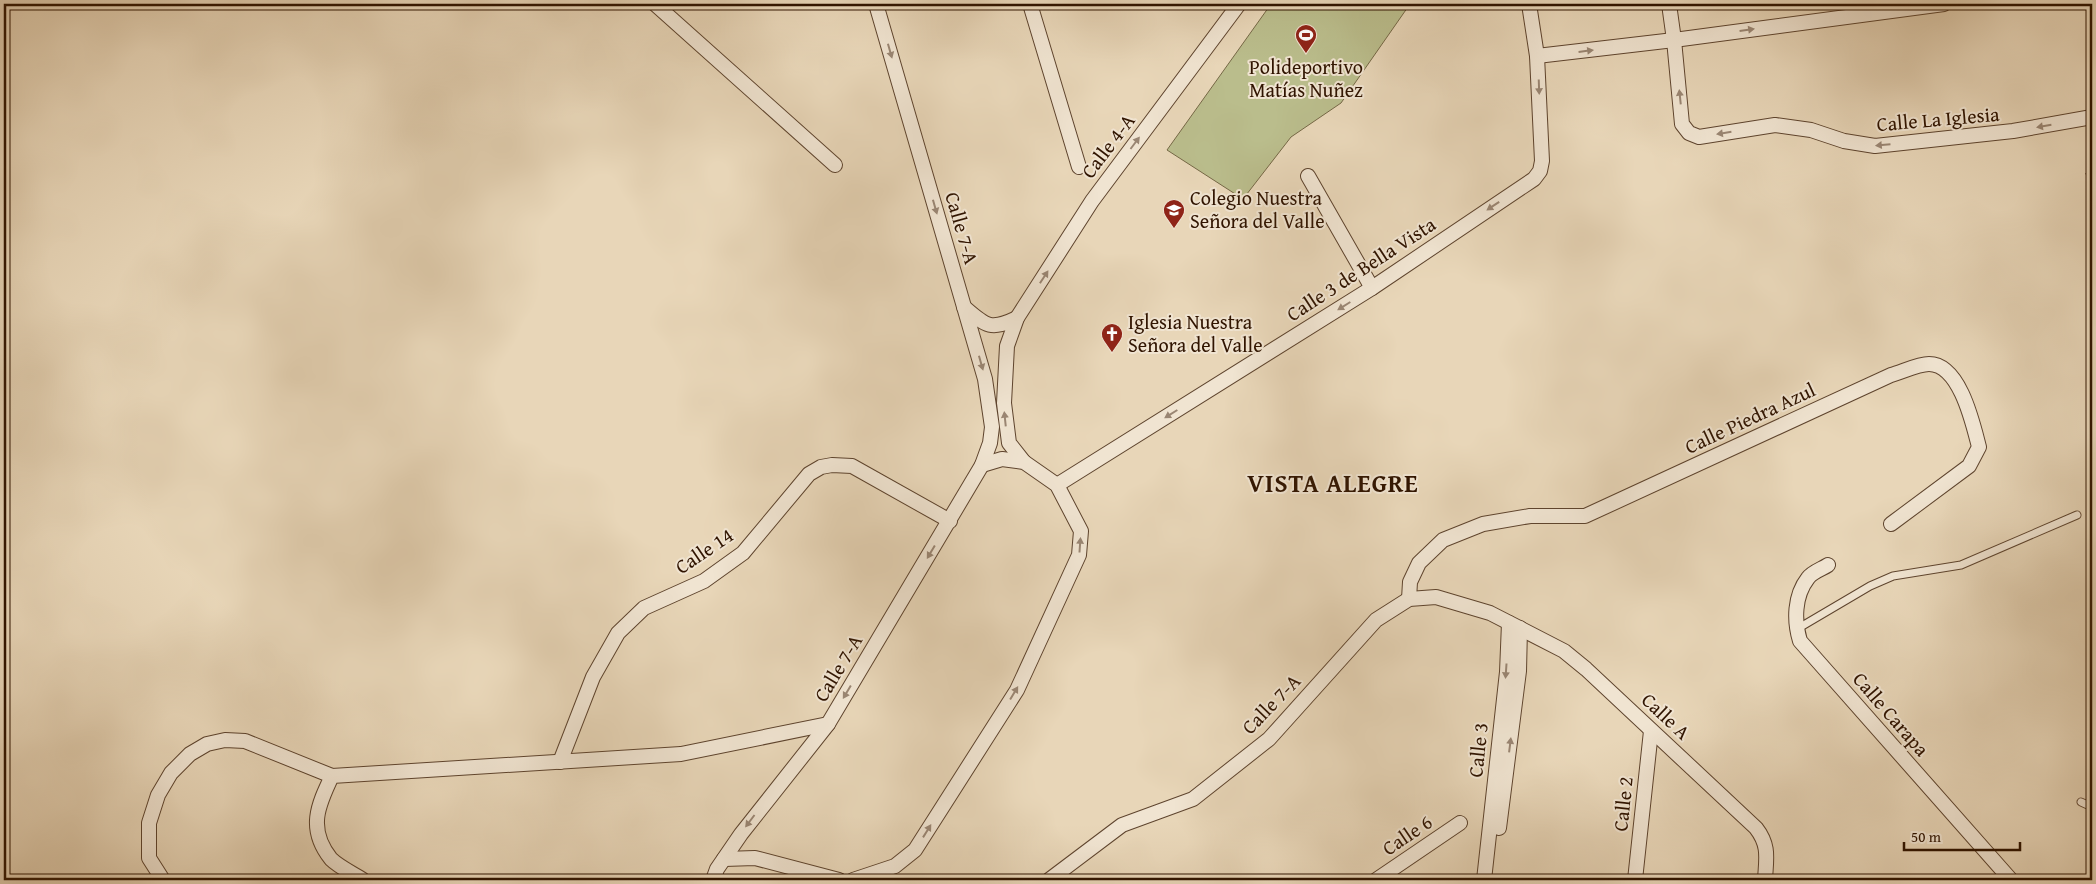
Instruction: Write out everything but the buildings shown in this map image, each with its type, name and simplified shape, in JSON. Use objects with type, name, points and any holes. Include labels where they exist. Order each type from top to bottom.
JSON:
[{"type":"street","points":[[656,4],[835,165]]},
{"type":"street","name":"Calle 7-A","points":[[713,880],[724,858],[757,812],[828,724],[950,521],[982,465],[990,443],[992,427],[985,378],[876,4]]},
{"type":"street","points":[[1030,4],[1080,167]]},
{"type":"street","name":"Calle 4-A","points":[[1017,318],[1092,201],[1239,4]]},
{"type":"street","name":"Calle 3 de Bella Vista","points":[[1057,485],[1372,288],[1534,179],[1540,171],[1542,161],[1537,56],[1529,4]]},
{"type":"street","points":[[1669,4],[1674,40]]},
{"type":"street","points":[[1537,56],[1674,40],[1938,4]]},
{"type":"street","name":"Calle La Iglesia","points":[[1674,40],[1682,124],[1689,133],[1699,137],[1775,125],[1810,130],[1844,141],[1875,146],[2013,132],[2092,117]]},
{"type":"street","points":[[1308,176],[1372,288]]},
{"type":"street","points":[[964,307],[979,320],[990,326],[1001,326],[1017,318]]},
{"type":"street","points":[[854,880],[895,866],[915,850],[1017,690],[1079,555],[1081,530],[1057,485],[1024,462],[1009,443],[1004,403],[1008,346],[1017,318]]},
{"type":"street","name":"Calle Piedra Azul","points":[[1410,599],[1410,582],[1419,563],[1443,540],[1483,524],[1493,522],[1530,516],[1585,516],[1891,375],[1929,364],[1940,367],[1950,373],[1971,412],[1979,447],[1969,466],[1891,524]]},
{"type":"street","points":[[982,465],[1002,459],[1024,462]]},
{"type":"street","name":"Calle 14","points":[[560,762],[593,678],[618,633],[644,608],[704,581],[743,553],[809,474],[832,465],[852,466],[950,521]]},
{"type":"street","name":"Calle Carapa","points":[[1828,565],[1809,577],[1799,597],[1795,619],[1800,641],[2011,880]]},
{"type":"street","name":"Calle 7-A","points":[[1049,880],[1122,825],[1192,799],[1200,793],[1268,739],[1376,620],[1410,599],[1436,597],[1490,614],[1514,625]]},
{"type":"street","name":"Calle A","points":[[1514,625],[1564,651],[1579,663],[1756,828],[1764,838],[1767,852],[1765,880]]},
{"type":"street","name":"Calle 3","points":[[1484,880],[1493,842],[1519,671],[1514,625]]},
{"type":"street","points":[[163,880],[149,858],[149,823],[158,795],[171,773],[190,754],[207,744],[226,740],[245,741],[332,776],[681,754],[828,724]]},
{"type":"street","name":"Calle 2","points":[[1635,880],[1652,731]]},
{"type":"street","points":[[332,776],[320,801],[315,822],[321,841],[332,860],[364,880]]},
{"type":"street","name":"Calle 6","points":[[1376,880],[1460,823]]},
{"type":"street","name":"Calle 3","points":[[1493,842],[1493,880]]},
{"type":"street","points":[[724,858],[755,858],[839,880]]},
{"type":"lane","points":[[1797,629],[1870,586],[1893,576],[1961,564],[2077,515]]},
{"type":"lane","points":[[2081,802],[2092,807]]},
{"type":"green space","name":"Polideportivo Matías Nuñez","points":[[1271,4],[1410,4],[1341,103],[1291,137],[1243,199],[1167,150]]},
{"type":"place","name":"Polideportivo Matías Nuñez","points":[[1306,54]]},
{"type":"place","name":"Colegio Nuestra Señora del Valle","points":[[1174,229]]},
{"type":"place","name":"Iglesia Nuestra Señora del Valle","points":[[1112,353]]},
{"type":"district","name":"VISTA ALEGRE","points":[[1333,483]]}]
